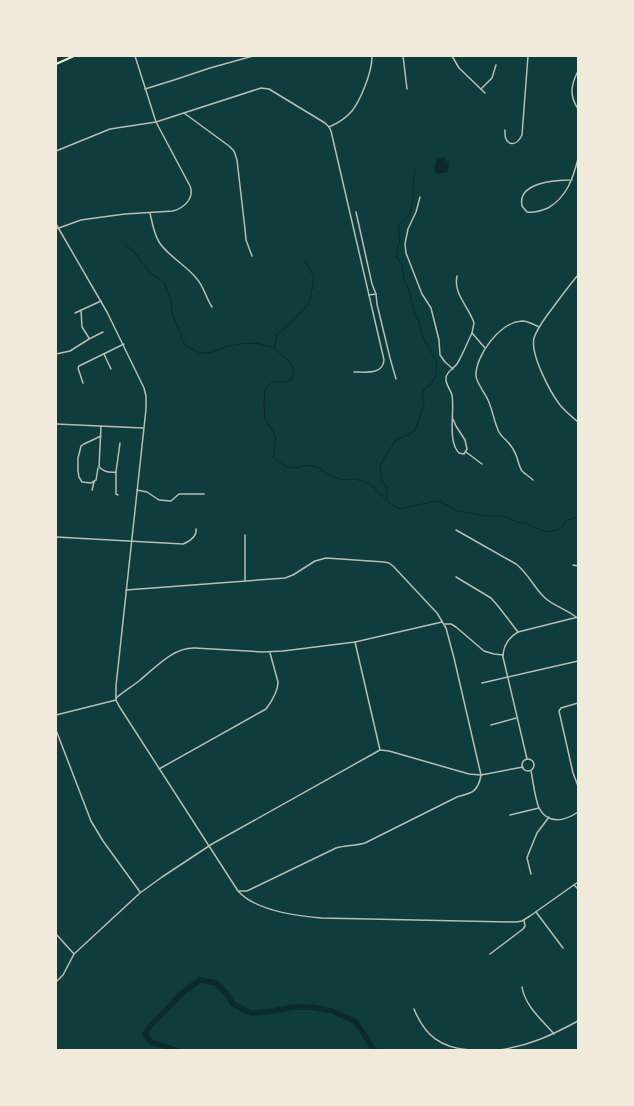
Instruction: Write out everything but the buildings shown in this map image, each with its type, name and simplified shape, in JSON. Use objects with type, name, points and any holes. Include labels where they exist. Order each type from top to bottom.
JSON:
[{"type":"main road","points":[[56,64],[74,56]]},
{"type":"street","points":[[57,229],[86,219],[176,210],[188,201],[192,193],[190,186],[156,122],[134,56]]},
{"type":"street","points":[[145,88],[167,83],[210,68],[253,56]]},
{"type":"street","points":[[329,127],[344,119],[358,103],[370,72],[372,56]]},
{"type":"street","points":[[404,56],[407,89]]},
{"type":"street","points":[[457,56],[453,57],[458,68],[485,93]]},
{"type":"street","points":[[505,130],[506,140],[509,143],[517,142],[522,135],[528,56]]},
{"type":"street","points":[[482,89],[492,78],[496,65]]},
{"type":"street","points":[[578,71],[571,90],[578,109]]},
{"type":"street","points":[[56,151],[110,129],[156,122],[255,89],[266,88],[321,120],[329,127],[384,362],[383,366],[378,370],[354,372]]},
{"type":"street","points":[[184,113],[229,146],[235,154],[246,235],[252,256]]},
{"type":"street","points":[[572,180],[550,181],[528,190],[521,202],[522,206],[527,212],[536,212],[542,211],[555,204],[568,189],[572,180],[578,159]]},
{"type":"street","points":[[420,197],[416,212],[408,229],[405,244],[406,254],[422,294],[431,308],[439,340],[440,355],[453,369]]},
{"type":"street","points":[[356,212],[372,284],[376,294],[377,304],[396,379]]},
{"type":"street","points":[[150,213],[160,244],[199,280],[212,307]]},
{"type":"street","points":[[56,224],[57,229],[101,300],[124,344],[145,391],[146,400],[116,699],[159,769],[238,891],[257,904],[282,912],[308,917],[516,922],[524,920],[578,882]]},
{"type":"street","points":[[578,275],[539,327],[534,337],[536,357],[549,387],[562,406],[578,422]]},
{"type":"street","points":[[457,276],[456,285],[474,321],[474,325],[461,357],[453,369],[447,374],[446,378],[452,395],[455,447],[460,454],[466,452]]},
{"type":"street","points":[[368,295],[376,294]]},
{"type":"street","points":[[74,313],[101,300]]},
{"type":"street","points":[[81,310],[82,327],[89,339]]},
{"type":"street","points":[[533,480],[522,471],[514,450],[503,439],[488,399],[476,378],[479,360],[485,348],[499,332],[514,323],[520,322],[526,322],[539,327]]},
{"type":"street","points":[[56,354],[70,350],[103,332]]},
{"type":"street","points":[[472,333],[485,348]]},
{"type":"street","points":[[83,383],[78,368],[79,366],[124,344]]},
{"type":"street","points":[[104,354],[111,369]]},
{"type":"street","points":[[453,419],[465,440],[468,448],[466,452]]},
{"type":"street","points":[[56,424],[143,428]]},
{"type":"street","points":[[92,490],[94,481],[96,480],[98,467],[101,426]]},
{"type":"street","points":[[94,481],[91,483],[82,482],[78,474],[78,458],[81,446],[101,436]]},
{"type":"street","points":[[118,495],[116,494],[116,472],[120,443]]},
{"type":"street","points":[[466,452],[482,464]]},
{"type":"street","points":[[98,467],[107,472],[116,472]]},
{"type":"street","points":[[137,489],[147,492],[159,500],[169,501],[179,494],[204,494]]},
{"type":"street","points":[[56,537],[183,544],[193,538],[196,529]]},
{"type":"street","points":[[456,530],[516,564],[525,572],[552,604],[577,617]]},
{"type":"street","points":[[245,535],[245,581]]},
{"type":"street","points":[[126,590],[289,577],[315,561],[326,558],[384,562],[389,563],[392,566],[434,610],[444,624],[454,658],[481,775],[477,788],[471,793],[457,797],[365,843],[336,848],[247,891],[238,891]]},
{"type":"street","points":[[573,565],[578,566]]},
{"type":"street","points":[[456,577],[491,598],[518,632]]},
{"type":"street","points":[[527,759],[503,655],[504,646],[508,640],[518,632],[567,621],[577,617]]},
{"type":"street","points":[[56,715],[116,699],[168,657],[187,648],[270,652],[355,642],[443,622]]},
{"type":"street","points":[[444,624],[456,626],[484,651],[503,655]]},
{"type":"street","points":[[355,642],[380,750]]},
{"type":"street","points":[[159,769],[266,709],[278,686],[270,652]]},
{"type":"street","points":[[482,683],[578,661]]},
{"type":"street","points":[[578,703],[561,708],[559,711],[573,774],[578,786]]},
{"type":"street","points":[[491,724],[517,718]]},
{"type":"street","points":[[56,730],[91,820],[103,841],[140,893]]},
{"type":"street","points":[[56,982],[63,975],[74,954],[140,893],[209,846],[380,750],[469,774],[492,774],[523,766]]},
{"type":"street","points":[[523,766],[524,761],[527,759]]},
{"type":"street","points":[[527,759],[533,761],[534,764],[534,768],[531,771],[539,808],[542,812],[548,817],[556,820],[564,820],[572,817],[578,812]]},
{"type":"street","points":[[523,766],[525,770],[531,771]]},
{"type":"street","points":[[510,814],[539,808]]},
{"type":"street","points":[[531,874],[527,858],[537,833],[548,817]]},
{"type":"street","points":[[574,885],[578,889]]},
{"type":"street","points":[[245,897],[247,891]]},
{"type":"street","points":[[536,912],[563,948]]},
{"type":"street","points":[[490,954],[523,929],[525,925],[524,920]]},
{"type":"street","points":[[56,934],[74,954]]},
{"type":"street","points":[[522,987],[527,1004],[554,1034]]},
{"type":"street","points":[[414,1009],[423,1026],[436,1040],[450,1047],[470,1050]]},
{"type":"street","points":[[499,1050],[530,1044],[554,1034],[578,1021]]},
{"type":"water","points":[[443,157],[449,163],[448,172],[438,174],[434,170],[437,159]]},
{"type":"waterway","points":[[387,499],[387,488],[382,481],[380,465],[396,440],[410,434],[415,430],[424,404],[422,396],[424,389],[431,384],[435,377],[437,363],[423,337],[419,321],[415,315],[409,290],[404,280],[402,265],[397,257],[397,249],[400,240],[398,227],[402,221],[408,217],[411,209],[415,170]]},
{"type":"waterway","points":[[125,244],[137,255],[152,274],[164,282],[171,301],[172,313],[183,342],[188,347],[200,353],[209,353],[228,346],[248,343],[260,344],[274,348],[290,362],[294,371],[292,379],[286,382],[275,382],[268,385],[265,390],[264,406],[265,419],[276,436],[274,458],[285,466],[294,468],[308,465],[319,468],[331,476],[342,480],[355,479],[369,483],[392,505],[400,509],[439,501],[458,511],[486,516],[502,516],[547,532],[558,530],[563,526],[565,521],[578,517]]},
{"type":"waterway","points":[[274,348],[277,334],[290,324],[310,301],[314,278],[305,260]]},
{"type":"waterway","points":[[176,1050],[151,1042],[145,1034],[150,1026],[182,993],[200,980],[216,983],[227,994],[233,1004],[251,1013],[274,1011],[293,1007],[311,1007],[332,1011],[356,1022],[374,1050]]}]
